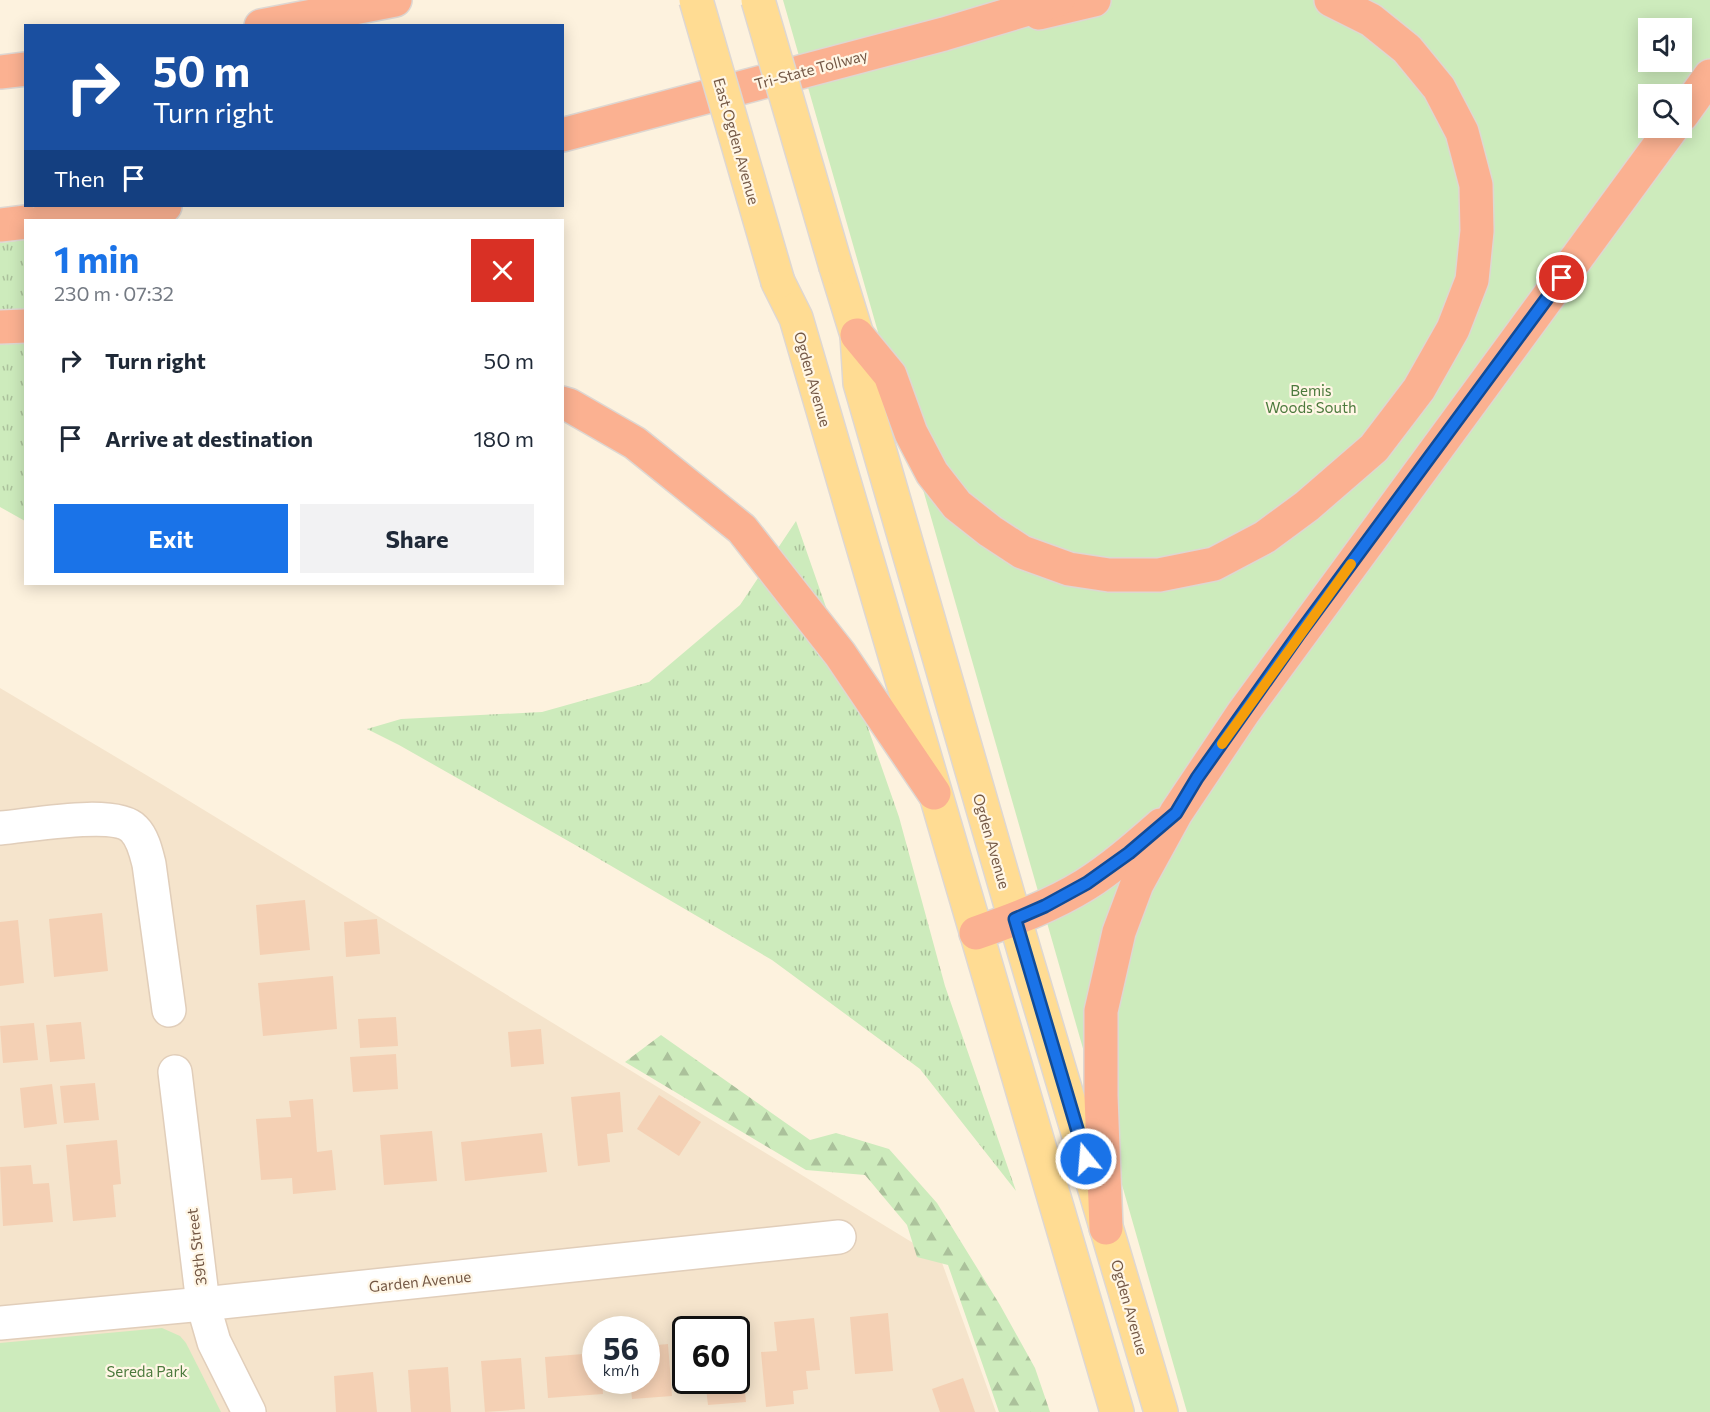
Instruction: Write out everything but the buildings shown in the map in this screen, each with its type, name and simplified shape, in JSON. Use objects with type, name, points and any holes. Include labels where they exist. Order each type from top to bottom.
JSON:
[{"type":"highway","points":[[271,24],[395,0]]},
{"type":"highway","name":"Tri-State Tollway","points":[[564,134],[944,34],[1058,0]]},
{"type":"highway","points":[[944,34],[1095,0]]},
{"type":"highway","points":[[857,335],[890,375],[911,433],[932,473],[957,505],[1022,552],[1069,569],[1108,575],[1160,575],[1214,564],[1264,537],[1307,506],[1374,448],[1419,389],[1453,329],[1472,280],[1477,231],[1476,184],[1462,132],[1439,88],[1407,49],[1371,20],[1331,0]]},
{"type":"highway","points":[[0,72],[24,69]]},
{"type":"highway","points":[[1692,101],[1710,76]]},
{"type":"highway","points":[[1106,1228],[1101,1096],[1101,1011],[1119,932],[1137,884],[1197,778],[1299,634],[1665,138]]},
{"type":"highway","points":[[54,219],[156,207]]},
{"type":"highway","points":[[0,225],[24,222]]},
{"type":"highway","points":[[0,327],[24,326]]},
{"type":"highway","points":[[564,404],[635,443],[742,529],[840,654],[934,793]]},
{"type":"highway","points":[[976,933],[1045,906],[1087,883],[1129,853],[1176,813]]},
{"type":"main road","name":"East Ogden Avenue","points":[[696,0],[778,282]]},
{"type":"main road","name":"Ogden Avenue","points":[[758,0],[857,335],[860,383],[1161,1412]]},
{"type":"main road","name":"Ogden Avenue","points":[[778,282],[799,329],[1117,1412]]},
{"type":"street","points":[[0,828],[101,819],[119,820],[134,829],[144,845],[149,864],[169,1010]]},
{"type":"street","name":"39th Street","points":[[175,1072],[203,1304],[214,1342],[249,1412]]},
{"type":"street","name":"Garden Avenue","points":[[0,1323],[839,1237]]},
{"type":"shaded area","points":[[0,688],[941,1260],[996,1412],[0,1412]]},
{"type":"green space","name":"Bemis Woods South","points":[[783,0],[1710,0],[1710,1412],[1187,1412]]},
{"type":"green space","points":[[24,240],[24,520],[0,507],[0,243]]},
{"type":"green space","points":[[796,521],[899,817],[945,986],[1016,1191],[920,1069],[772,960],[577,846],[367,729],[401,719],[542,712],[649,682],[740,605]]},
{"type":"green space","points":[[661,1035],[810,1140],[836,1133],[889,1149],[937,1203],[1000,1305],[1035,1368],[1050,1412],[999,1412],[948,1265],[917,1257],[907,1225],[865,1175],[806,1170],[625,1062]]},
{"type":"green space","name":"Sereda Park","points":[[162,1328],[180,1336],[186,1343],[221,1412],[0,1412],[0,1343]]},
{"type":"slow traffic","points":[[1222,744],[1351,564]]},
{"type":"route","points":[[1086,1159],[1015,919],[1087,883],[1129,853],[1176,813],[1197,778],[1299,634],[1562,278]]}]
